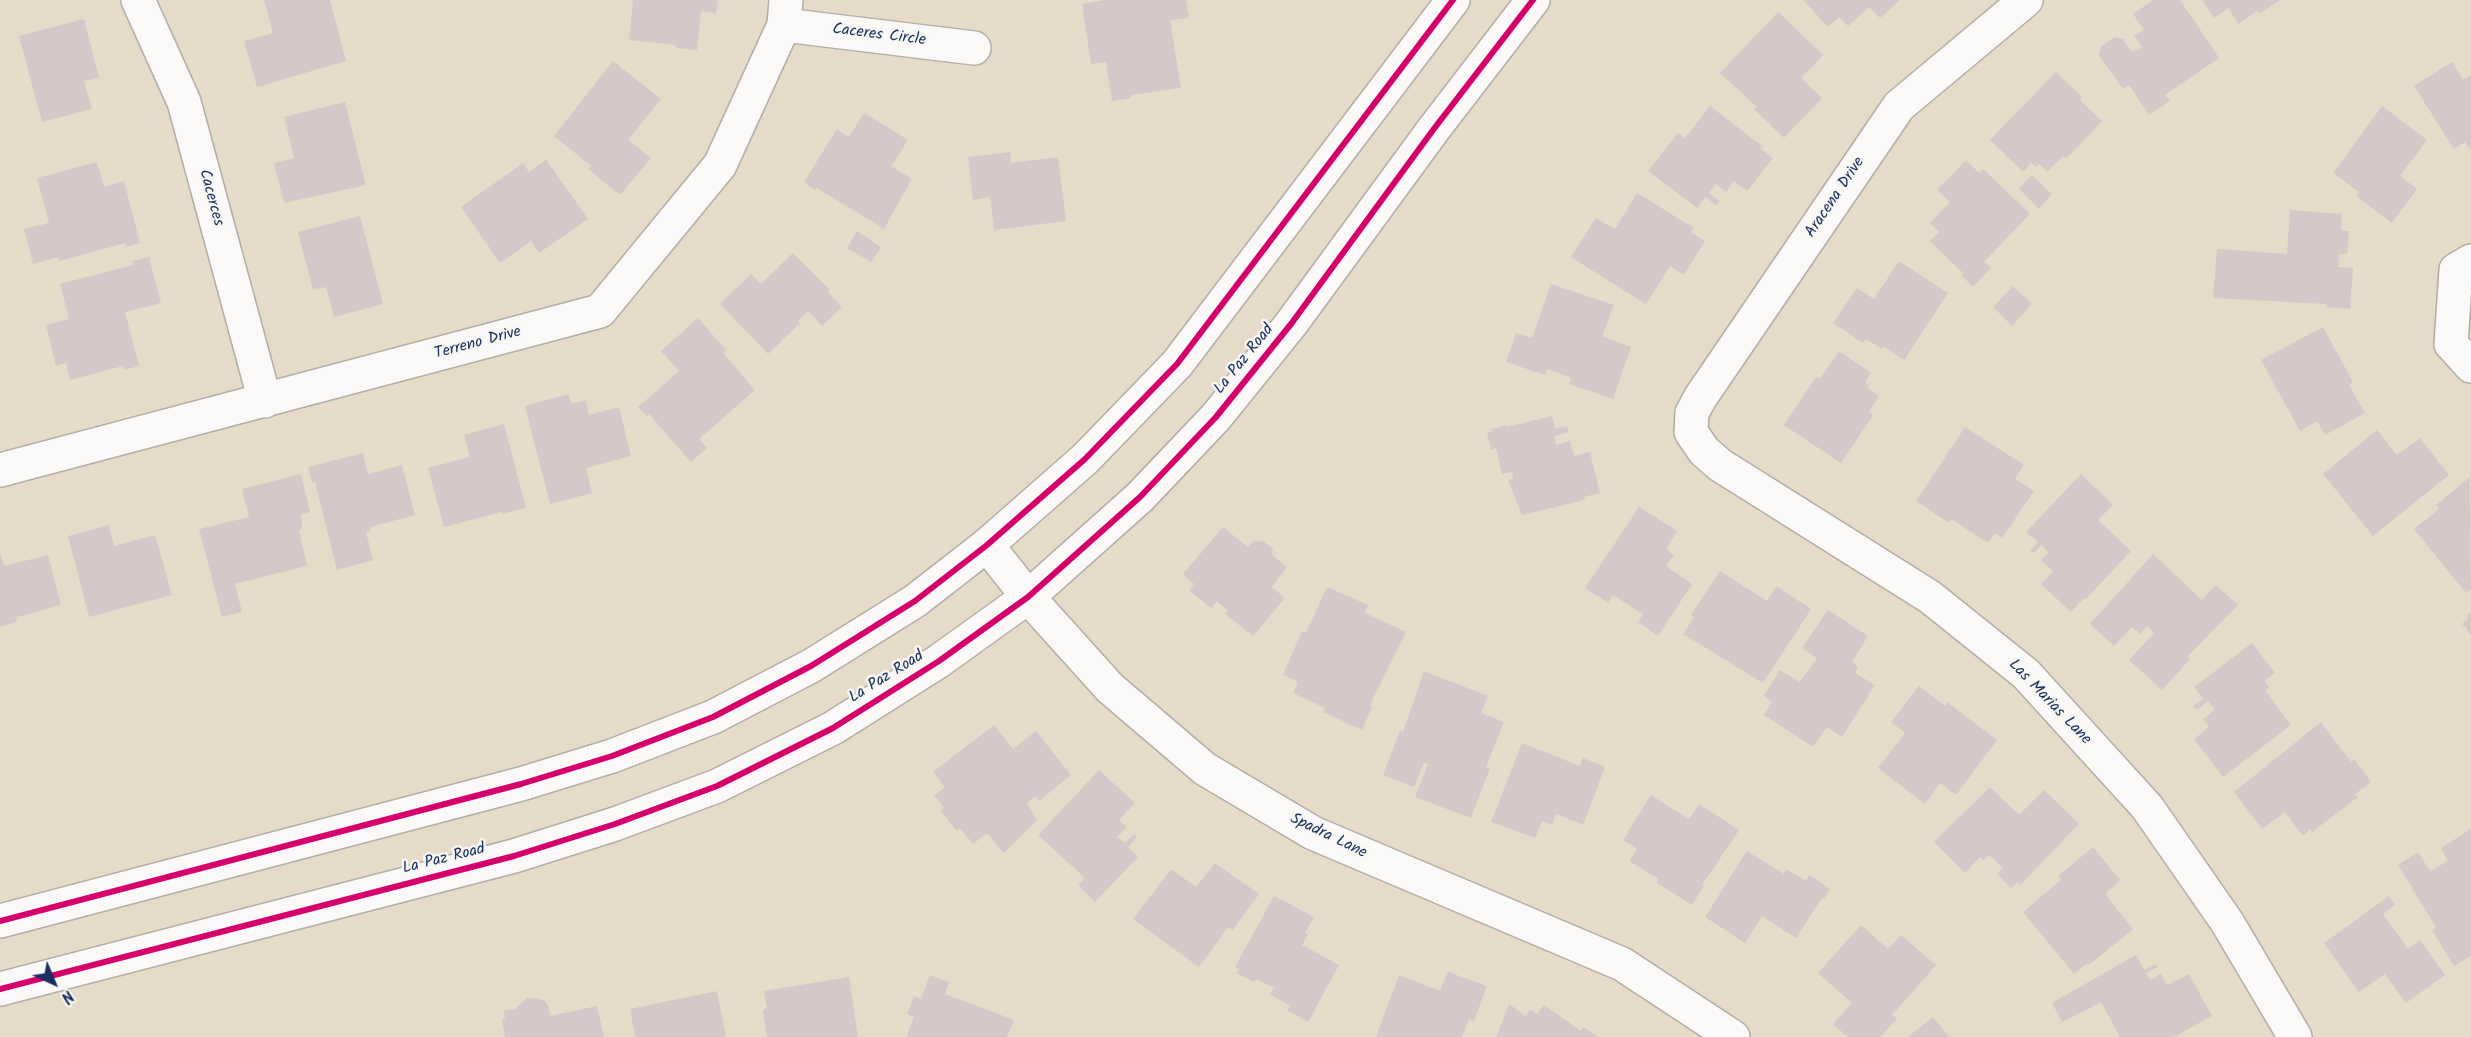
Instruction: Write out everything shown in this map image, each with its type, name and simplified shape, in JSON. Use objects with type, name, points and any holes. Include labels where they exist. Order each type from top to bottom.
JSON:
[{"type":"street","name":"Cacerces","points":[[138,0],[184,102],[265,401]]},
{"type":"street","points":[[0,921],[520,784],[612,756],[702,722],[811,666],[915,601],[987,545],[1085,459],[1177,364],[1453,0]]},
{"type":"street","name":"La Paz Road","points":[[0,989],[514,856],[615,824],[717,786],[833,728],[939,661],[1028,597],[1140,497],[1216,417],[1291,324],[1433,130],[1533,0]]},
{"type":"street","name":"Aracena Drive","points":[[1691,432],[1692,413],[1700,398],[1899,106],[2026,0]]},
{"type":"street","name":"Terreno Drive","points":[[0,470],[600,311],[720,165],[785,13]]},
{"type":"street","name":"Caceres Circle","points":[[785,13],[974,48]]},
{"type":"street","points":[[2464,266],[2451,344],[2471,366]]},
{"type":"street","name":"Las Marias Lane","points":[[1691,432],[1704,451],[1720,465],[1930,597],[2026,674],[2147,807],[2227,922],[2295,1037]]},
{"type":"street","name":"Spadra Lane","points":[[987,545],[1028,597],[1110,688],[1205,769],[1313,833],[1622,964],[1733,1037]]},
{"type":"building","points":[[264,0],[330,0],[346,61],[257,87],[244,41],[273,33]]},
{"type":"building","points":[[633,0],[718,0],[716,13],[701,11],[697,50],[676,48],[676,45],[629,40]]},
{"type":"building","points":[[1104,0],[1186,0],[1189,18],[1170,20],[1181,88],[1131,95],[1131,98],[1112,101],[1106,62],[1091,64],[1082,4]]},
{"type":"building","points":[[1803,0],[1900,0],[1880,18],[1869,7],[1848,26],[1839,17],[1828,27]]},
{"type":"building","points":[[2153,0],[2180,0],[2219,58],[2165,95],[2170,101],[2149,115],[2129,85],[2123,89],[2099,55],[2101,46],[2115,37],[2123,39],[2132,52],[2142,47],[2134,36],[2144,30],[2133,14]]},
{"type":"building","points":[[2202,0],[2280,0],[2259,14],[2257,11],[2239,24],[2228,8],[2214,18]]},
{"type":"building","points":[[1778,12],[1823,55],[1801,78],[1822,98],[1784,138],[1754,109],[1757,107],[1720,73]]},
{"type":"building","points":[[84,19],[99,78],[84,81],[92,109],[42,122],[19,36]]},
{"type":"building","points":[[613,61],[661,99],[628,140],[651,158],[620,195],[588,169],[591,166],[554,136]]},
{"type":"building","points":[[2452,62],[2463,80],[2471,75],[2471,151],[2465,142],[2454,149],[2414,86]]},
{"type":"building","points":[[2056,72],[2082,97],[2080,100],[2102,121],[2066,159],[2063,156],[2047,172],[2039,164],[2035,167],[2031,163],[2023,172],[1990,140]]},
{"type":"building","points":[[345,102],[366,185],[284,203],[274,163],[294,158],[284,117]]},
{"type":"building","points":[[1710,106],[1762,146],[1760,148],[1773,158],[1747,191],[1734,181],[1726,192],[1716,184],[1709,193],[1719,201],[1716,205],[1705,197],[1697,208],[1648,171],[1678,133],[1685,138]]},
{"type":"building","points":[[2382,106],[2427,140],[2400,176],[2417,189],[2392,223],[2356,196],[2359,192],[2333,173]]},
{"type":"building","points":[[864,113],[908,140],[891,166],[912,179],[884,229],[804,182],[837,129],[849,137]]},
{"type":"building","points":[[1010,152],[1011,163],[1058,157],[1066,221],[994,230],[990,197],[973,200],[968,157]]},
{"type":"building","points":[[546,160],[588,219],[539,253],[531,241],[500,263],[461,207],[523,163],[529,172]]},
{"type":"building","points":[[1966,160],[1979,173],[1983,169],[2030,214],[1984,262],[1991,268],[1973,287],[1961,275],[1963,273],[1930,241],[1939,232],[1930,223],[1950,202],[1937,190]]},
{"type":"building","points":[[97,162],[104,187],[124,181],[140,243],[126,247],[126,243],[59,261],[58,257],[33,264],[24,229],[49,223],[37,178]]},
{"type":"building","points":[[2032,175],[2052,194],[2039,209],[2019,189]]},
{"type":"building","points":[[1637,193],[1694,228],[1691,232],[1705,241],[1684,275],[1670,266],[1646,304],[1571,257],[1596,218],[1615,229]]},
{"type":"building","points":[[2290,210],[2342,214],[2341,231],[2349,231],[2347,254],[2339,254],[2338,267],[2353,268],[2350,309],[2326,307],[2326,304],[2213,298],[2217,249],[2287,254]]},
{"type":"building","points":[[360,216],[383,304],[334,317],[326,287],[313,290],[298,232]]},
{"type":"building","points":[[857,231],[881,247],[871,262],[847,248]]},
{"type":"building","points":[[793,253],[830,290],[828,292],[842,307],[822,326],[808,311],[798,321],[800,323],[768,354],[720,304],[751,274],[761,284]]},
{"type":"building","points":[[149,257],[161,303],[125,312],[139,366],[124,370],[123,366],[70,380],[66,363],[56,366],[46,325],[69,319],[60,284],[133,265],[132,261]]},
{"type":"building","points":[[1899,261],[1948,293],[1904,360],[1866,339],[1863,343],[1833,323],[1857,288],[1874,299]]},
{"type":"building","points":[[1551,284],[1614,305],[1602,336],[1631,347],[1613,399],[1569,384],[1571,378],[1547,369],[1545,375],[1506,362],[1516,333],[1532,338]]},
{"type":"building","points":[[2013,286],[2032,304],[2012,326],[1993,307]]},
{"type":"building","points":[[698,318],[726,350],[723,353],[755,390],[699,439],[707,448],[691,462],[649,414],[647,416],[638,407],[679,371],[661,351]]},
{"type":"building","points":[[2323,327],[2353,382],[2349,385],[2365,413],[2325,435],[2317,421],[2300,431],[2261,360]]},
{"type":"building","points":[[1839,351],[1871,373],[1865,382],[1869,386],[1867,388],[1879,396],[1869,412],[1873,415],[1841,463],[1784,425],[1816,377],[1820,379]]},
{"type":"building","points":[[569,394],[571,404],[586,400],[589,415],[619,407],[631,456],[586,468],[592,493],[550,504],[525,406]]},
{"type":"building","points":[[1552,416],[1555,429],[1567,426],[1569,432],[1554,436],[1556,445],[1570,441],[1574,456],[1590,452],[1600,493],[1584,497],[1585,500],[1522,515],[1508,480],[1513,479],[1512,472],[1502,474],[1496,448],[1491,450],[1487,433],[1492,431],[1491,429]]},
{"type":"building","points":[[504,424],[526,508],[444,527],[428,468],[470,457],[464,435]]},
{"type":"building","points":[[1965,427],[2024,465],[2015,479],[2034,491],[2002,538],[1995,533],[1988,543],[1951,519],[1949,523],[1916,501]]},
{"type":"building","points":[[2377,430],[2397,455],[2420,438],[2449,475],[2373,536],[2323,474]]},
{"type":"building","points":[[363,453],[368,474],[402,465],[415,515],[370,527],[371,531],[366,532],[373,560],[337,570],[315,482],[312,483],[308,467]]},
{"type":"building","points":[[301,474],[310,512],[301,514],[302,528],[299,530],[307,566],[235,584],[242,612],[222,617],[199,529],[249,517],[242,489]]},
{"type":"building","points":[[2081,474],[2113,505],[2098,520],[2131,551],[2071,612],[2041,584],[2053,571],[2041,560],[2049,553],[2042,545],[2034,553],[2030,550],[2038,542],[2026,532]]},
{"type":"building","points":[[2470,477],[2471,589],[2466,593],[2414,529],[2439,509],[2436,505]]},
{"type":"building","points":[[1639,507],[1677,531],[1666,549],[1674,555],[1666,566],[1692,584],[1658,636],[1638,622],[1643,614],[1613,595],[1608,603],[1585,588]]},
{"type":"building","points":[[109,525],[114,546],[155,535],[172,595],[89,617],[68,536]]},
{"type":"building","points":[[1223,527],[1248,547],[1254,540],[1263,541],[1273,549],[1272,555],[1287,567],[1272,587],[1285,598],[1253,636],[1225,614],[1228,611],[1217,601],[1211,608],[1189,590],[1194,584],[1183,574]]},
{"type":"building","points":[[0,552],[4,566],[48,555],[61,605],[17,617],[16,622],[0,627]]},
{"type":"building","points":[[2153,554],[2202,600],[2216,585],[2238,605],[2187,657],[2190,659],[2162,690],[2129,660],[2154,633],[2147,626],[2140,634],[2132,627],[2114,646],[2090,624]]},
{"type":"building","points":[[1720,571],[1767,601],[1776,586],[1811,609],[1763,683],[1683,634],[1694,617],[1691,615]]},
{"type":"building","points":[[1327,587],[1368,605],[1365,613],[1406,632],[1370,705],[1372,707],[1362,730],[1323,712],[1325,708],[1293,693],[1298,682],[1283,675],[1302,631],[1306,633]]},
{"type":"building","points":[[1828,610],[1868,636],[1852,662],[1858,667],[1855,673],[1875,685],[1842,737],[1827,727],[1813,747],[1764,715],[1772,702],[1764,696],[1780,670],[1800,682],[1817,658],[1802,648]]},
{"type":"building","points":[[2471,612],[2471,634],[2462,624],[2469,618],[2467,616]]},
{"type":"building","points":[[2252,643],[2275,673],[2264,681],[2269,687],[2265,690],[2291,725],[2223,777],[2194,739],[2209,727],[2203,719],[2215,710],[2208,701],[2197,710],[2193,706],[2203,699],[2194,687]]},
{"type":"building","points":[[1424,671],[1488,696],[1481,713],[1504,722],[1486,767],[1490,768],[1471,818],[1415,797],[1428,764],[1424,763],[1414,787],[1383,775],[1400,731],[1403,732]]},
{"type":"building","points":[[1919,686],[1945,706],[1947,702],[1997,740],[1956,795],[1940,783],[1925,804],[1878,768],[1905,733],[1891,722]]},
{"type":"building","points":[[2321,722],[2351,762],[2354,759],[2371,782],[2355,794],[2358,797],[2312,832],[2310,829],[2303,836],[2285,812],[2262,829],[2234,792]]},
{"type":"building","points":[[994,725],[1013,749],[1036,731],[1071,775],[1039,801],[1035,796],[1027,803],[1037,820],[1004,853],[987,833],[973,844],[960,828],[957,831],[940,810],[944,807],[934,795],[945,787],[933,772]]},
{"type":"building","points":[[1522,743],[1580,766],[1583,758],[1605,767],[1583,825],[1556,814],[1552,825],[1542,821],[1535,838],[1491,822]]},
{"type":"building","points":[[1099,770],[1135,803],[1119,820],[1127,827],[1117,837],[1125,843],[1134,834],[1137,837],[1128,847],[1138,857],[1095,902],[1078,885],[1085,878],[1038,835]]},
{"type":"building","points":[[1990,787],[2019,815],[2044,790],[2079,824],[2020,885],[2018,882],[2011,888],[1997,874],[2003,868],[1989,855],[1984,860],[1980,857],[1965,873],[1934,842]]},
{"type":"building","points":[[1651,795],[1689,819],[1699,804],[1739,830],[1702,885],[1704,886],[1692,905],[1657,883],[1658,879],[1629,861],[1637,849],[1623,840]]},
{"type":"building","points":[[2471,829],[2471,956],[2454,966],[2432,930],[2436,927],[2398,865],[2418,852],[2430,871],[2448,861],[2441,848]]},
{"type":"building","points":[[2093,847],[2120,880],[2105,894],[2133,929],[2089,965],[2087,963],[2074,974],[2023,912],[2061,880],[2058,876]]},
{"type":"building","points":[[1747,851],[1784,874],[1786,869],[1806,881],[1809,875],[1830,889],[1796,938],[1762,916],[1745,943],[1705,917]]},
{"type":"building","points":[[1215,863],[1259,894],[1233,930],[1228,927],[1199,967],[1133,919],[1171,869],[1196,887]]},
{"type":"building","points":[[1274,896],[1314,917],[1305,933],[1308,935],[1302,945],[1339,965],[1308,1022],[1287,1010],[1290,1005],[1270,995],[1274,988],[1236,973],[1239,969],[1235,967]]},
{"type":"building","points":[[2389,896],[2395,905],[2383,914],[2408,949],[2420,940],[2445,975],[2406,1003],[2385,974],[2359,992],[2324,943]]},
{"type":"building","points":[[1861,925],[1888,949],[1901,935],[1936,965],[1892,1015],[1897,1019],[1880,1037],[1848,1037],[1833,1024],[1852,1003],[1818,973]]},
{"type":"building","points":[[2136,955],[2144,970],[2156,964],[2158,967],[2146,973],[2150,980],[2161,974],[2167,985],[2189,974],[2212,1016],[2174,1037],[2120,1037],[2101,1002],[2062,1022],[2052,1003]]},
{"type":"building","points":[[1448,972],[1487,986],[1474,1021],[1469,1019],[1462,1037],[1376,1037],[1399,975],[1440,991]]},
{"type":"building","points":[[930,975],[949,982],[945,994],[1014,1020],[1007,1037],[906,1037],[914,1017],[907,1014],[914,996],[921,999]]},
{"type":"building","points":[[849,977],[858,1037],[767,1037],[763,1010],[767,1008],[764,991]]},
{"type":"building","points":[[717,991],[726,1037],[635,1037],[630,1009]]},
{"type":"building","points":[[527,998],[543,1000],[548,1005],[550,1016],[597,1006],[604,1037],[505,1037],[502,1019],[505,1019],[504,1011],[515,1009]]},
{"type":"building","points":[[1509,1004],[1526,1016],[1530,1009],[1537,1014],[1544,1005],[1581,1031],[1584,1027],[1599,1037],[1496,1037]]},
{"type":"building","points":[[1933,1017],[1949,1037],[1908,1037]]},
{"type":"cycle path","points":[[0,921],[521,784],[612,756],[713,717],[811,666],[915,601],[987,545],[1085,459],[1177,364],[1453,0]]},
{"type":"cycle path","points":[[0,989],[514,856],[615,824],[717,786],[833,728],[939,661],[1028,597],[1140,497],[1216,417],[1291,324],[1433,130],[1533,0]]}]
